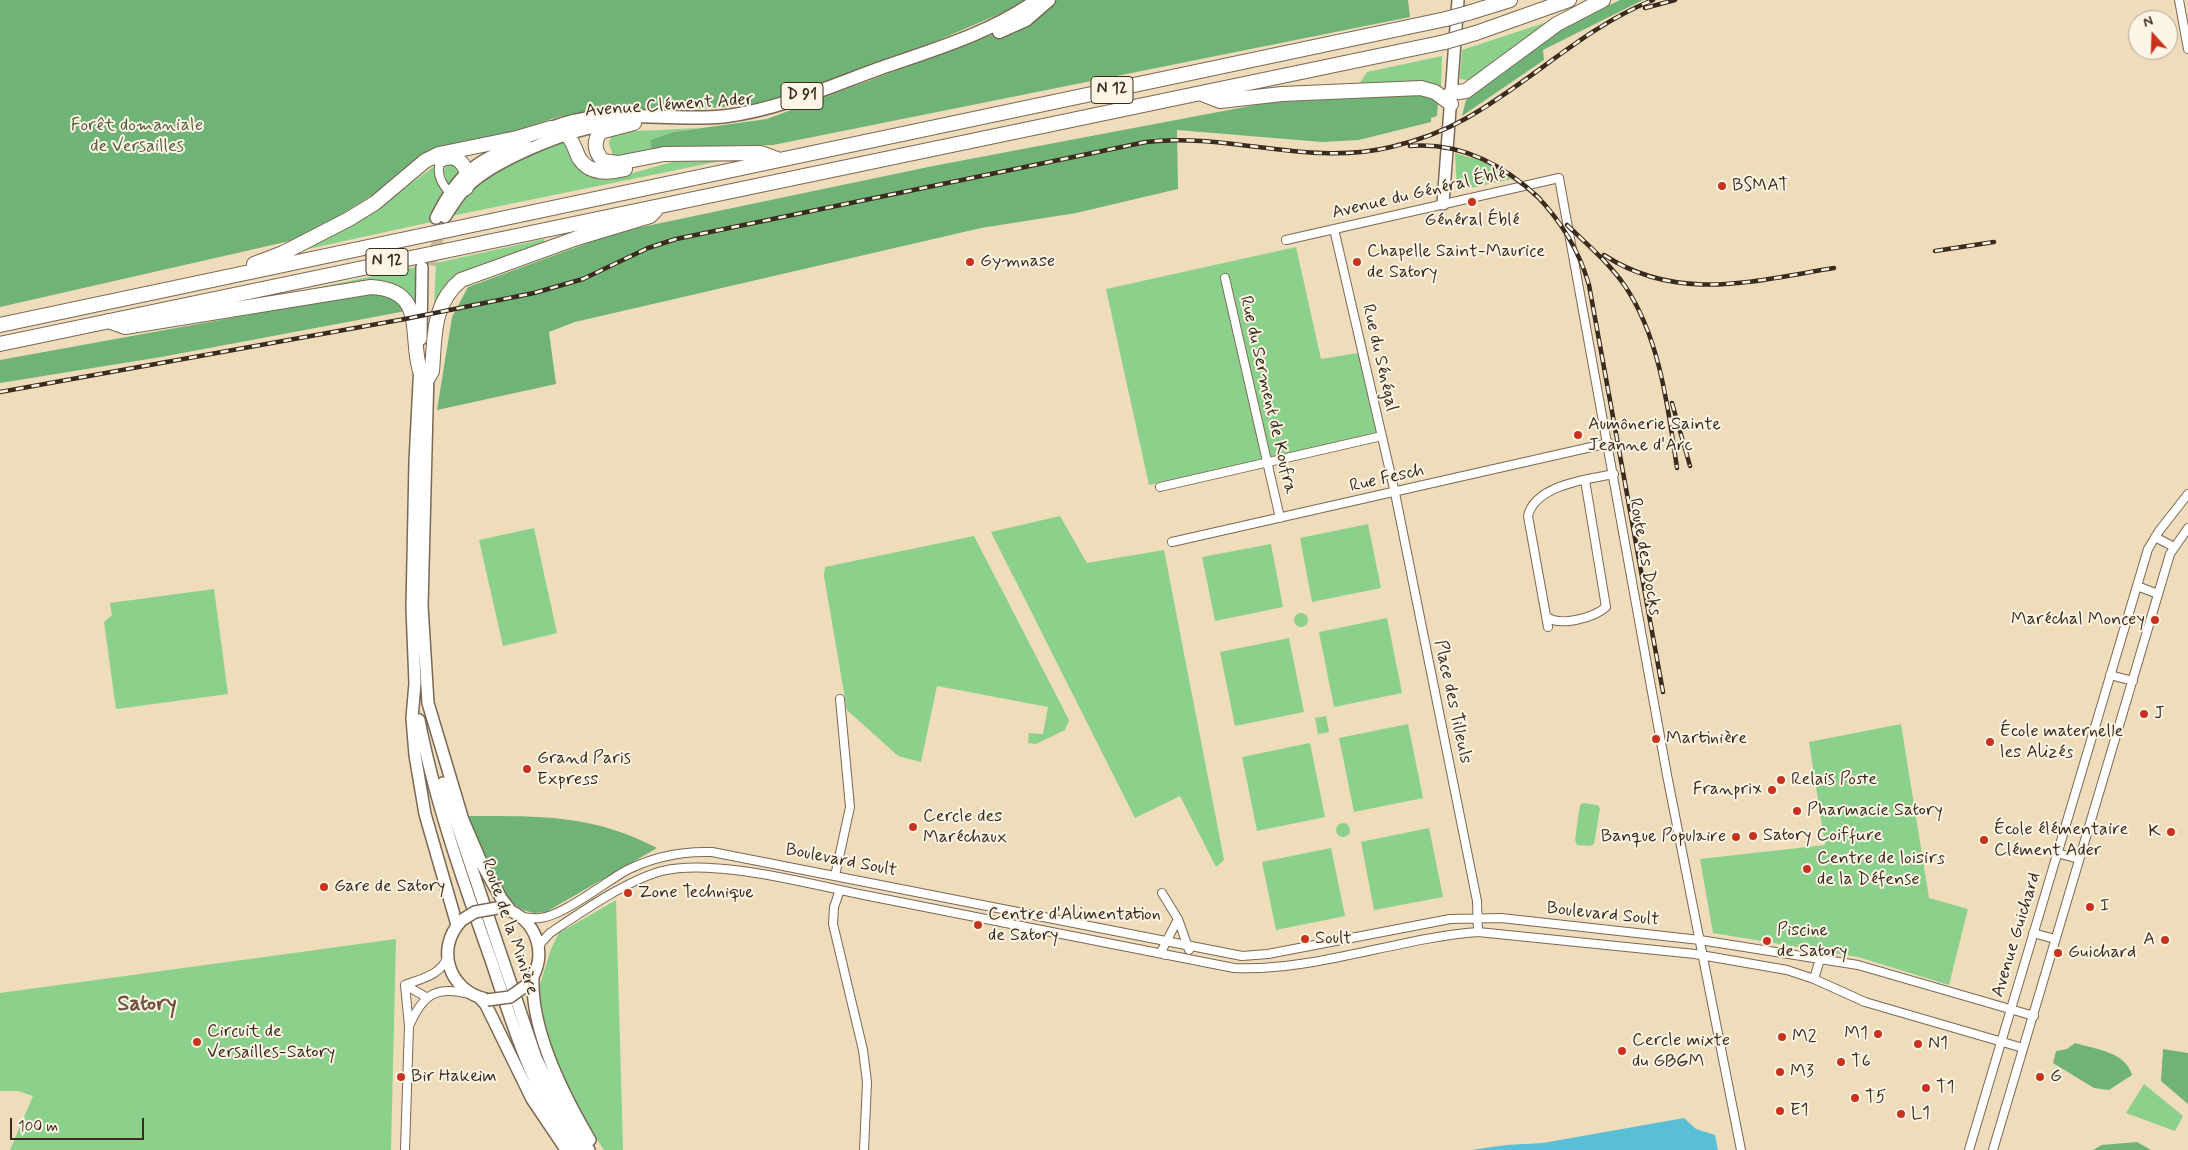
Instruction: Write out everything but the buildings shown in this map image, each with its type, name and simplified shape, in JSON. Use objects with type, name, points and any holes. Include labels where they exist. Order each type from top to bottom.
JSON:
[{"type":"highway","name":"N 12","points":[[0,326],[777,159],[1306,50],[1446,19],[1510,0]]},
{"type":"highway","name":"N 12","points":[[0,344],[666,203],[1202,94],[1445,42],[1476,33],[1568,0]]},
{"type":"highway","points":[[1202,94],[1220,101],[1282,94],[1421,88],[1451,98],[1466,91],[1557,24],[1603,0]]},
{"type":"highway","points":[[634,124],[600,132],[596,139],[595,147],[603,161],[610,164],[664,154],[762,153],[777,159]]},
{"type":"highway","points":[[241,274],[256,263],[283,253],[349,219],[375,203],[410,176],[425,161],[439,154],[516,138],[550,128]]},
{"type":"highway","points":[[566,134],[587,167],[597,172],[608,173],[681,155]]},
{"type":"highway","points":[[410,176],[450,156],[457,158],[467,171],[466,188]]},
{"type":"highway","points":[[107,321],[125,327],[371,287],[384,288],[396,292],[409,306],[424,374],[432,371],[439,309],[448,292],[461,280],[577,238],[650,216],[666,203]]},
{"type":"main road","name":"Avenue Clément Ader","points":[[1037,0],[1018,14],[984,31],[820,91],[759,110],[725,116],[604,116],[571,120],[496,153],[467,171],[449,192],[440,218],[466,188],[501,163],[566,134],[587,127],[729,122],[760,118],[992,36],[1026,20],[1049,0]]},
{"type":"main road","points":[[1443,204],[1458,0]]},
{"type":"main road","points":[[550,128],[566,134]]},
{"type":"main road","points":[[426,266],[422,606],[428,703],[463,820],[482,864],[501,898],[531,926],[539,945],[539,962],[530,981],[510,997],[479,997]]},
{"type":"main road","points":[[424,374],[415,462],[412,608],[414,700],[412,718],[415,755],[426,814],[460,923]]},
{"type":"main road","name":"Route de la Minière","points":[[414,700],[436,799],[524,1054],[543,1097],[565,1135],[577,1150]]},
{"type":"main road","name":"Route de la Minière","points":[[428,703],[446,796],[533,1050],[557,1102],[589,1150]]},
{"type":"main road","points":[[516,914],[496,908],[475,912],[460,923],[449,940],[447,957],[454,978],[479,997],[486,1006],[532,1099],[567,1150]]},
{"type":"main road","points":[[530,981],[547,1048],[562,1088],[596,1150]]},
{"type":"street","points":[[2179,0],[2188,49]]},
{"type":"street","points":[[442,159],[438,166],[439,176],[443,186],[449,192]]},
{"type":"street","name":"Avenue du Général Éblé","points":[[1286,240],[1559,178]]},
{"type":"street","name":"Route des Docks","points":[[1559,178],[1609,443],[1646,660],[1741,1150]]},
{"type":"street","name":"Rue du Sénégal","points":[[1334,229],[1395,493]]},
{"type":"street","name":"Rue du Serment de Koufra","points":[[1225,278],[1280,518]]},
{"type":"street","points":[[1160,487],[1382,436]]},
{"type":"street","name":"Rue Fesch","points":[[1172,542],[1609,443]]},
{"type":"street","points":[[1548,627],[1528,516],[1529,509],[1538,498],[1566,484],[1614,474]]},
{"type":"street","points":[[1546,616],[1554,620],[1583,619],[1600,612],[1606,607],[1584,480]]},
{"type":"street","name":"Place des Tilleuls","points":[[1395,493],[1477,901],[1478,932]]},
{"type":"street","name":"Avenue Guichard","points":[[1970,1150],[2148,548],[2188,494]]},
{"type":"street","name":"Avenue Guichard","points":[[1993,1150],[2158,594],[2174,547],[2188,528]]},
{"type":"street","points":[[2155,537],[2174,547]]},
{"type":"street","points":[[2137,586],[2158,594]]},
{"type":"street","points":[[2110,675],[2133,681]]},
{"type":"street","points":[[835,876],[850,807],[840,699]]},
{"type":"street","name":"Boulevard Soult","points":[[516,914],[542,918],[559,911],[628,870],[648,862],[694,852],[728,854],[1242,956],[1268,954],[1451,918],[1478,917],[1700,940],[1858,965],[2034,1016]]},
{"type":"street","points":[[2057,853],[2079,859]]},
{"type":"street","name":"Boulevard Soult","points":[[539,945],[550,933],[568,921],[638,880],[662,871],[690,867],[736,871],[840,890],[1234,968],[1258,969],[1279,967],[1448,934],[1478,932],[1703,955],[1716,959],[1787,970],[1814,978],[1865,1002],[2023,1048]]},
{"type":"street","points":[[840,890],[834,907],[833,924],[863,1050],[867,1082],[864,1150]]},
{"type":"street","points":[[1162,893],[1178,919],[1189,947],[1188,959]]},
{"type":"street","points":[[1165,955],[1162,950],[1178,919]]},
{"type":"street","points":[[1394,929],[1397,944]]},
{"type":"street","points":[[2033,933],[2055,939]]},
{"type":"street","points":[[405,985],[439,971],[445,964],[447,957]]},
{"type":"street","points":[[1814,978],[1820,959]]},
{"type":"street","points":[[405,985],[426,997]]},
{"type":"street","points":[[405,985],[409,1026],[405,1150]]},
{"type":"street","points":[[409,1026],[416,1010],[426,997],[435,993],[446,991],[479,997]]},
{"type":"green space","name":"Forêt domaniale de Versailles","points":[[0,0],[1025,0],[1011,9],[899,57],[759,105],[561,116],[505,134],[465,141],[428,153],[374,194],[303,238],[0,307]]},
{"type":"green space","points":[[1056,0],[1408,0],[1410,17],[773,145],[679,147],[652,151],[650,140],[673,132],[767,119],[1017,25]]},
{"type":"green space","points":[[1620,0],[1643,0],[1543,50],[1544,60],[1462,116],[1466,100],[1527,52],[1573,23]]},
{"type":"green space","points":[[1550,21],[1474,81],[1460,79],[1462,50]]},
{"type":"green space","points":[[1442,56],[1441,89],[1359,84],[1367,72]]},
{"type":"green space","points":[[1426,95],[1438,102],[1437,116],[1431,118],[1431,122],[1359,140],[1322,142],[1177,130],[1178,189],[1076,213],[981,228],[575,322],[549,332],[556,384],[437,410],[452,317],[468,287],[618,232],[933,166],[1271,102]]},
{"type":"green space","points":[[699,128],[673,132],[650,140],[652,151],[620,157],[613,155],[609,143],[611,137],[618,132]]},
{"type":"green space","points":[[567,137],[574,152],[615,178],[683,159],[730,159],[451,216],[471,190],[485,176]]},
{"type":"green space","points":[[1455,153],[1482,161],[1512,179],[1457,191]]},
{"type":"green space","points":[[448,161],[464,171],[451,186],[448,185],[444,173],[445,164]]},
{"type":"green space","points":[[436,165],[444,191],[431,222],[308,249],[307,247],[369,215]]},
{"type":"green space","points":[[544,239],[545,246],[470,273],[434,307],[436,263]]},
{"type":"green space","points":[[1296,247],[1321,359],[1358,353],[1376,433],[1149,485],[1106,289]]},
{"type":"green space","points":[[421,266],[415,310],[408,294],[396,286],[372,284],[308,292],[307,290]]},
{"type":"green space","points":[[374,292],[394,297],[406,311],[161,357],[0,383],[0,360]]},
{"type":"green space","points":[[1060,516],[1087,563],[1164,550],[1224,860],[1216,867],[1180,796],[1135,818],[991,532]]},
{"type":"green space","points":[[1368,524],[1381,588],[1312,602],[1300,538]]},
{"type":"green space","points":[[534,528],[557,633],[503,646],[479,540]]},
{"type":"green space","points":[[974,536],[1069,720],[1065,730],[1036,744],[1028,743],[1029,733],[1043,734],[1048,707],[937,686],[921,762],[898,756],[847,710],[824,576],[825,567]]},
{"type":"green space","points":[[1271,544],[1283,607],[1215,621],[1202,557]]},
{"type":"green space","points":[[214,589],[228,694],[116,709],[104,622],[112,615],[110,603]]},
{"type":"green space","points":[[1298,613],[1304,613],[1308,620],[1304,627],[1298,627],[1294,623],[1294,617]]},
{"type":"green space","points":[[1387,618],[1402,693],[1334,707],[1319,632]]},
{"type":"green space","points":[[1289,638],[1304,712],[1235,726],[1220,652]]},
{"type":"green space","points":[[1326,716],[1329,732],[1318,734],[1315,718]]},
{"type":"green space","points":[[1408,724],[1423,798],[1354,812],[1339,738]]},
{"type":"green space","points":[[1901,724],[1929,898],[1968,909],[1949,985],[1858,957],[1713,933],[1700,859],[1825,845],[1809,742]]},
{"type":"green space","points":[[1310,743],[1325,817],[1257,831],[1242,757]]},
{"type":"green space","points":[[1584,803],[1597,805],[1600,808],[1594,844],[1590,846],[1577,845],[1575,840],[1580,805]]},
{"type":"green space","points":[[466,816],[516,816],[564,819],[610,829],[657,848],[546,912],[532,913],[518,907],[507,898],[498,886],[483,857]]},
{"type":"green space","points":[[1340,823],[1346,823],[1350,830],[1346,837],[1340,837],[1336,833],[1336,827]]},
{"type":"green space","points":[[1429,828],[1443,897],[1374,910],[1361,842]]},
{"type":"green space","points":[[1331,848],[1345,916],[1276,930],[1262,862]]},
{"type":"green space","points":[[616,900],[623,1150],[604,1150],[581,1115],[549,1042],[538,991],[551,949],[559,933]]},
{"type":"green space","name":"Circuit de Versailles-Satory","points":[[396,939],[391,1150],[10,1150],[33,1096],[18,1091],[0,1091],[0,993]]},
{"type":"green space","points":[[2075,1043],[2117,1056],[2129,1067],[2132,1075],[2109,1090],[2094,1088],[2053,1063],[2056,1051],[2067,1049]]},
{"type":"green space","points":[[2163,1049],[2188,1053],[2188,1104],[2161,1081]]},
{"type":"green space","points":[[2144,1084],[2183,1116],[2175,1131],[2126,1113]]},
{"type":"green space","points":[[2137,1142],[2151,1150],[2093,1150],[2102,1145]]},
{"type":"water","points":[[1684,1118],[1696,1129],[1715,1135],[1718,1150],[1471,1150],[1506,1145],[1543,1143]]},
{"type":"tunnel","points":[[430,265],[445,217]]},
{"type":"railway","points":[[0,392],[405,319],[534,293],[583,279],[648,248],[676,239],[1146,142],[1207,141],[1299,152],[1329,153],[1360,152],[1391,147],[1429,136],[1465,119],[1489,105],[1603,25],[1653,0]]},
{"type":"railway","points":[[1645,8],[1675,0]]},
{"type":"railway","points":[[1410,146],[1447,148],[1481,158],[1512,176],[1540,199]]},
{"type":"railway","points":[[1536,195],[1568,237],[1580,260],[1589,285],[1663,692]]},
{"type":"railway","points":[[1567,225],[1612,269],[1637,306],[1647,328],[1661,374],[1677,468]]},
{"type":"railway","points":[[1935,251],[1994,242]]},
{"type":"railway","points":[[1604,255],[1632,270],[1660,279],[1688,284],[1745,282],[1834,268]]},
{"type":"railway","points":[[1672,403],[1690,466]]},
{"type":"place","name":"BSMAT","points":[[1722,186]]},
{"type":"place","name":"Général Éblé","points":[[1472,202]]},
{"type":"place","name":"Gymnase","points":[[970,262]]},
{"type":"place","name":"Chapelle Saint-Maurice de Satory","points":[[1357,262]]},
{"type":"place","name":"Aumônerie Sainte Jeanne d'Arc","points":[[1578,435]]},
{"type":"place","name":"Maréchal Moncey","points":[[2155,620]]},
{"type":"place","name":"J","points":[[2144,714]]},
{"type":"place","name":"Martinière","points":[[1656,739]]},
{"type":"place","name":"École maternelle les Alizés","points":[[1990,742]]},
{"type":"place","name":"Grand Paris Express","points":[[527,769]]},
{"type":"place","name":"Relais Poste","points":[[1781,780]]},
{"type":"place","name":"Franprix","points":[[1772,790]]},
{"type":"place","name":"Pharmacie Satory","points":[[1797,811]]},
{"type":"place","name":"Cercle des Maréchaux","points":[[913,827]]},
{"type":"place","name":"K","points":[[2171,832]]},
{"type":"place","name":"Satory Coiffure","points":[[1753,836]]},
{"type":"place","name":"Banque Populaire","points":[[1736,837]]},
{"type":"place","name":"École élémentaire Clément Ader","points":[[1984,840]]},
{"type":"place","name":"Centre de loisirs de la Défense","points":[[1807,869]]},
{"type":"place","name":"Gare de Satory","points":[[324,887]]},
{"type":"place","name":"Zone Technique","points":[[628,893]]},
{"type":"place","name":"I","points":[[2090,907]]},
{"type":"place","name":"Centre d'Alimentation de Satory","points":[[978,925]]},
{"type":"place","name":"Soult","points":[[1305,939]]},
{"type":"place","name":"A","points":[[2165,940]]},
{"type":"place","name":"Piscine de Satory","points":[[1767,941]]},
{"type":"place","name":"Guichard","points":[[2058,953]]},
{"type":"place","name":"M1","points":[[1878,1034]]},
{"type":"place","name":"M2","points":[[1782,1037]]},
{"type":"place","name":"Circuit de Versailles-Satory","points":[[197,1042]]},
{"type":"place","name":"N1","points":[[1918,1044]]},
{"type":"place","name":"Cercle mixte du GBGM","points":[[1622,1051]]},
{"type":"place","name":"T6","points":[[1841,1062]]},
{"type":"place","name":"M3","points":[[1780,1072]]},
{"type":"place","name":"Bir Hakeim","points":[[401,1077]]},
{"type":"place","name":"G","points":[[2040,1077]]},
{"type":"place","name":"T1","points":[[1926,1088]]},
{"type":"place","name":"T5","points":[[1855,1098]]},
{"type":"place","name":"E1","points":[[1780,1111]]},
{"type":"place","name":"L1","points":[[1901,1114]]},
{"type":"district","name":"Satory","points":[[147,1005]]}]
